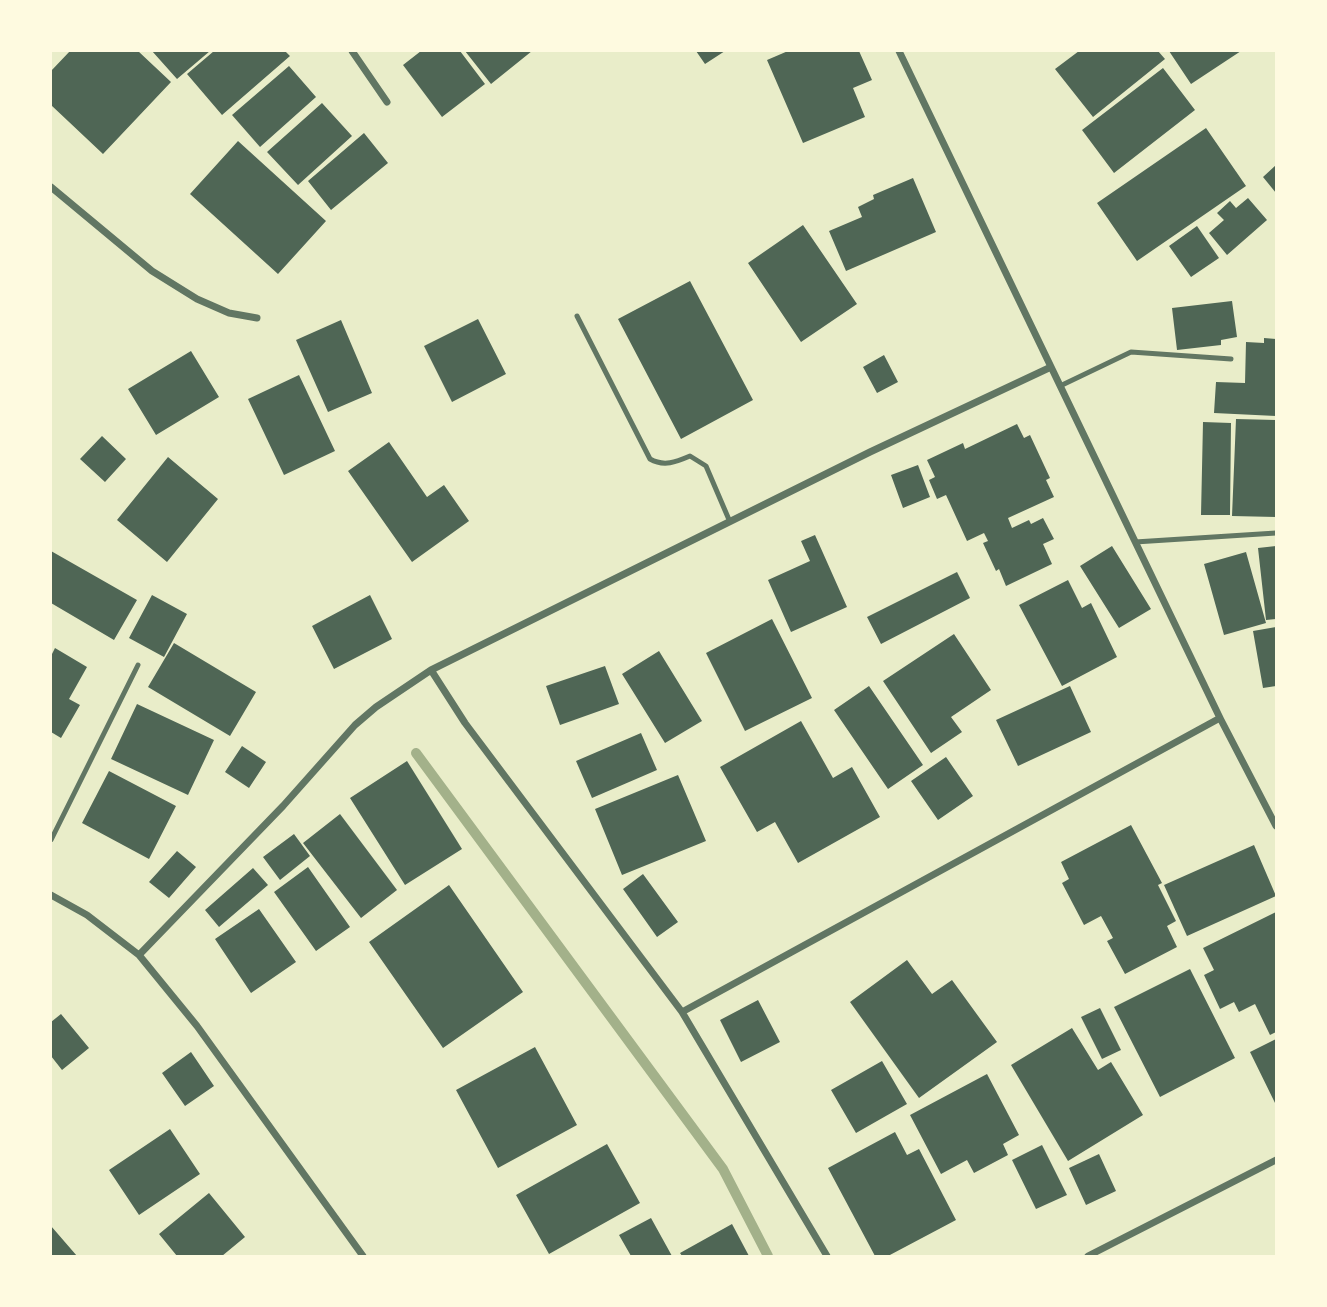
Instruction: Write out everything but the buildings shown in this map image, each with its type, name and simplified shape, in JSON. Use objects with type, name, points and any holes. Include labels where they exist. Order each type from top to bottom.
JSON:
[{"type":"street","points":[[352,51],[387,102]]},
{"type":"street","points":[[899,51],[1220,718],[1276,826]]},
{"type":"street","points":[[51,187],[152,271],[229,313],[257,318]]},
{"type":"street","points":[[139,955],[283,806],[355,725],[376,707],[431,670],[1051,366]]},
{"type":"street","points":[[431,670],[465,723],[682,1012],[827,1256]]},
{"type":"street","points":[[682,1012],[1220,718]]},
{"type":"street","points":[[51,895],[87,915],[139,955],[197,1026],[363,1256]]},
{"type":"street","points":[[1088,1256],[1276,1160]]},
{"type":"lane","points":[[577,316],[650,459],[658,464],[674,463],[690,456],[706,466],[730,522]]},
{"type":"lane","points":[[1059,386],[1131,352],[1231,359]]},
{"type":"lane","points":[[1135,542],[1276,533]]},
{"type":"lane","points":[[51,840],[138,666]]},
{"type":"waterway","points":[[416,753],[723,1169],[768,1256]]}]
